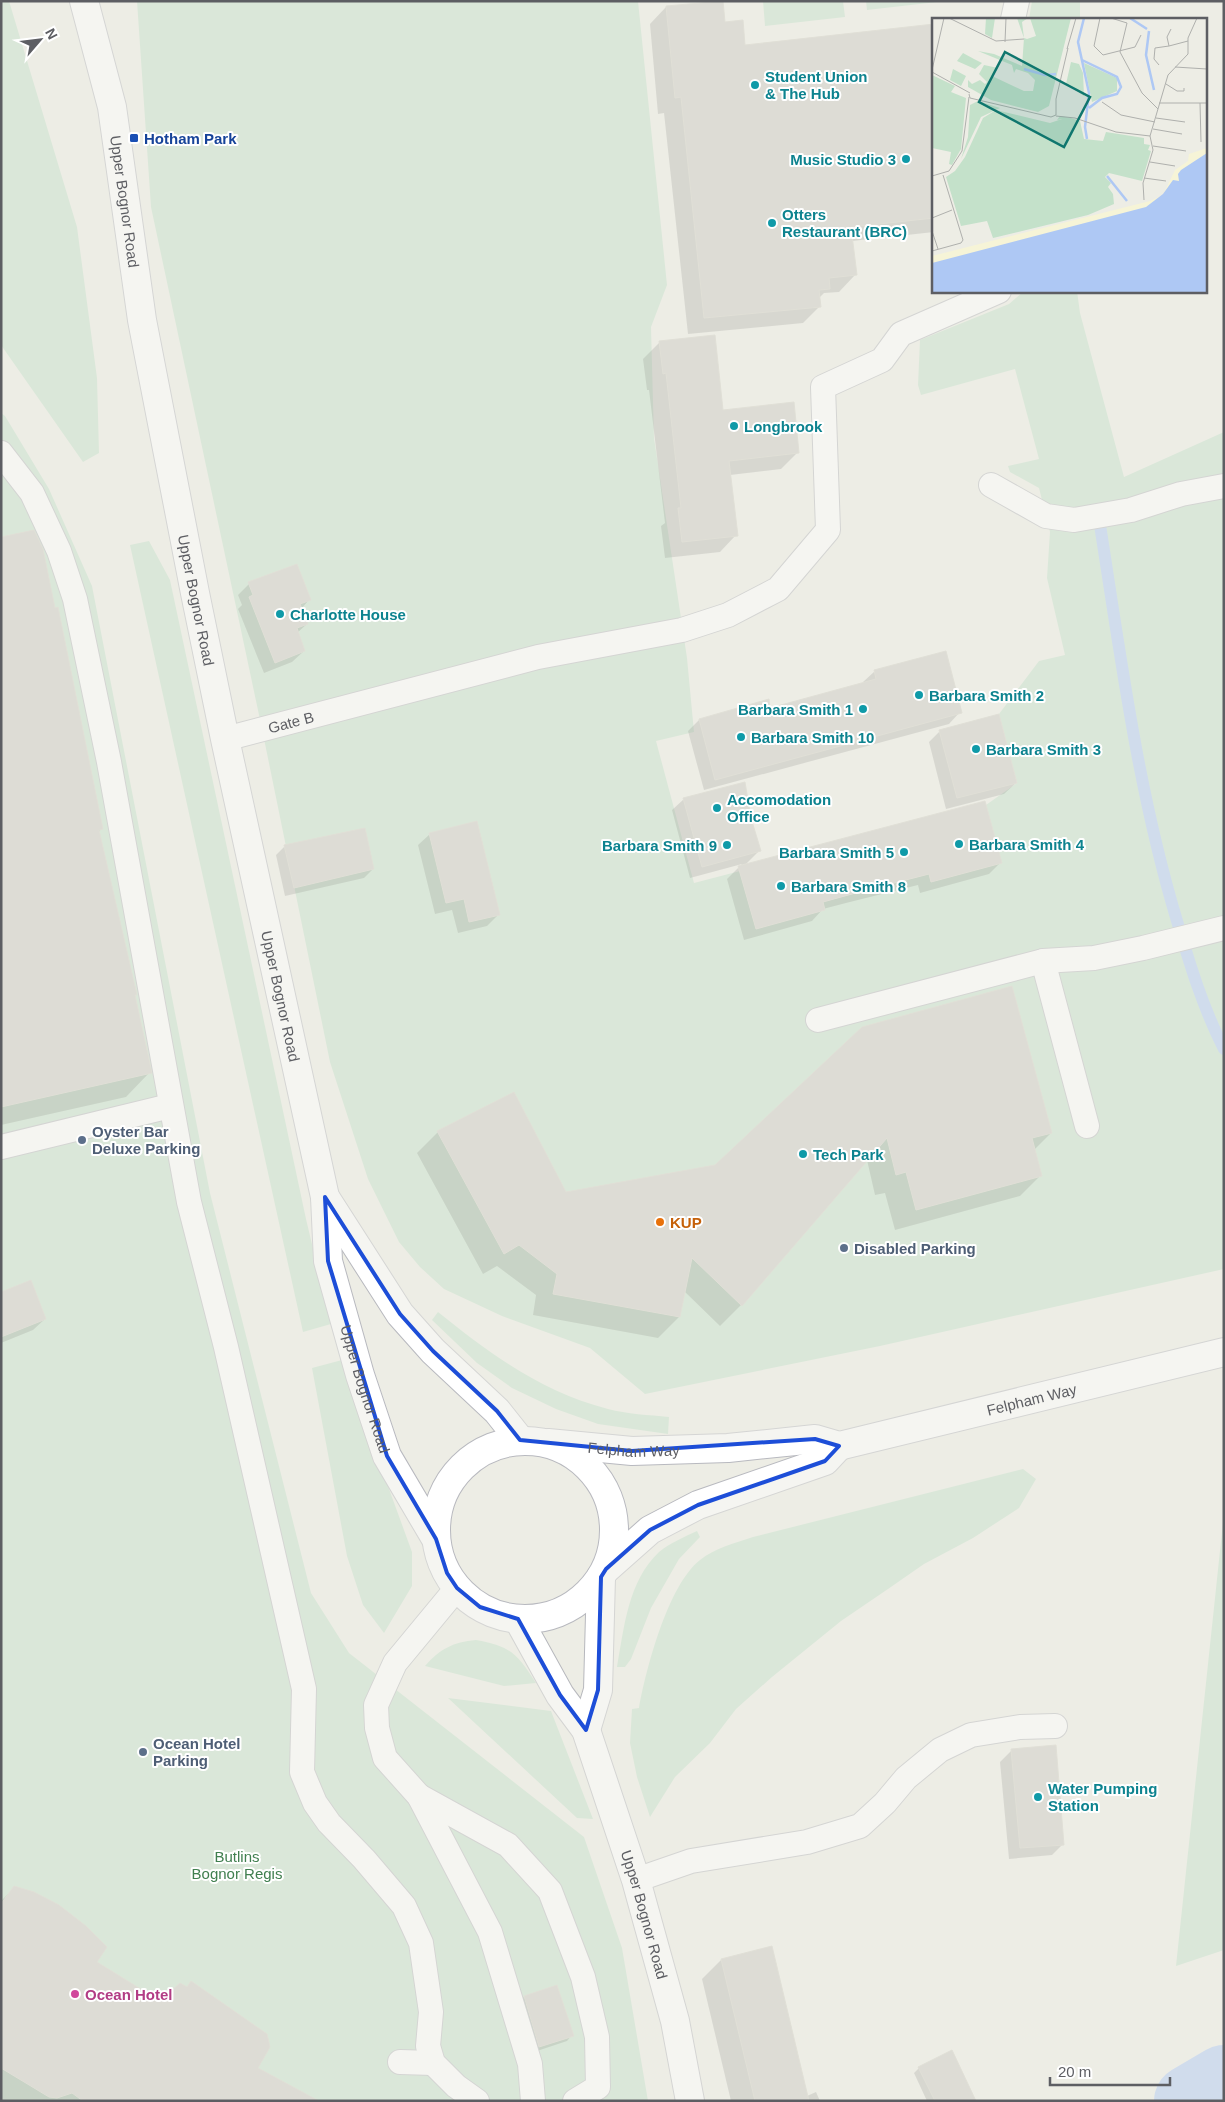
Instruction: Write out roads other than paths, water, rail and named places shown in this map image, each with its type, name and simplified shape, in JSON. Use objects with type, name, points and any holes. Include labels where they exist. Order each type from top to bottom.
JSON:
[{"type":"main road","name":"Upper Bognor Road","points":[[84,1],[112,107],[142,320],[225,739],[325,1197],[328,1261],[360,1375],[387,1456],[436,1539]]},
{"type":"main road","name":"Upper Bognor Road","points":[[325,1197],[400,1314],[434,1352],[497,1411],[520,1440]]},
{"type":"main road","name":"Felpham Way","points":[[548,1443],[632,1452],[728,1448],[815,1439],[839,1446],[1224,1352]]},
{"type":"main road","points":[[586,1730],[598,1690],[604,1573],[612,1550],[614,1528],[611,1507],[605,1489],[598,1478],[578,1458],[548,1443],[520,1440],[495,1445],[473,1457],[457,1471],[446,1488],[440,1507],[436,1539],[438,1551],[447,1573],[457,1588],[480,1608],[518,1619],[542,1618],[568,1608],[589,1592],[604,1573]]},
{"type":"main road","name":"Felpham Way","points":[[604,1573],[650,1530],[698,1506],[825,1461],[839,1446]]},
{"type":"main road","name":"Upper Bognor Road","points":[[518,1619],[560,1695],[586,1730],[636,1880],[675,2021],[690,2101]]},
{"type":"lane","points":[[1013,18],[1017,1]]},
{"type":"lane","name":"Gate B","points":[[225,739],[538,658],[682,630],[728,615],[778,589],[828,530],[824,387],[882,360],[901,334],[997,292]]},
{"type":"lane","points":[[1,453],[32,493],[58,551],[74,599],[109,762],[164,1058],[170,1106],[189,1202],[226,1347],[304,1689],[302,1772],[315,1803],[328,1823],[364,1859],[404,1906],[421,1943],[431,2012],[428,2046],[433,2063],[456,2086],[477,2101]]},
{"type":"lane","points":[[992,485],[1046,516],[1074,520],[1131,510],[1181,494],[1224,486]]},
{"type":"lane","points":[[818,1020],[1043,961],[1094,958],[1223,928]]},
{"type":"lane","points":[[1043,961],[1087,1126]]},
{"type":"lane","points":[[1,1147],[170,1106]]},
{"type":"lane","points":[[457,1588],[395,1663],[376,1705],[377,1728],[385,1758],[419,1796],[490,1932],[530,2064],[533,2101]]},
{"type":"lane","points":[[636,1880],[691,1861],[807,1842],[860,1826],[885,1803],[906,1778],[940,1750],[971,1735],[1020,1727],[1055,1726]]},
{"type":"lane","points":[[419,1796],[508,1845],[550,1891],[582,1977],[597,2037],[598,2087],[575,2101]]},
{"type":"lane","points":[[400,2062],[433,2063]]},
{"type":"waterway","points":[[1100,525],[1123,675],[1151,823],[1163,872],[1192,970],[1203,1002],[1224,1049]]},
{"type":"waterway","points":[[1190,2101],[1224,2081]]},
{"type":"place","name":"Student Union & The Hub","points":[[755,85]]},
{"type":"place","name":"Hotham Park","points":[[134,138]]},
{"type":"place","name":"Music Studio 3","points":[[906,159]]},
{"type":"place","name":"Otters Restaurant (BRC)","points":[[772,223]]},
{"type":"place","name":"Longbrook","points":[[734,426]]},
{"type":"place","name":"Charlotte House","points":[[280,614]]},
{"type":"place","name":"Barbara Smith 2","points":[[919,695]]},
{"type":"place","name":"Barbara Smith 1","points":[[863,709]]},
{"type":"place","name":"Barbara Smith 10","points":[[741,737]]},
{"type":"place","name":"Barbara Smith 3","points":[[976,749]]},
{"type":"place","name":"Accomodation Office","points":[[717,808]]},
{"type":"place","name":"Barbara Smith 4","points":[[959,844]]},
{"type":"place","name":"Barbara Smith 9","points":[[727,845]]},
{"type":"place","name":"Barbara Smith 5","points":[[904,852]]},
{"type":"place","name":"Barbara Smith 8","points":[[781,886]]},
{"type":"place","name":"Oyster Bar Deluxe Parking","points":[[82,1140]]},
{"type":"place","name":"Tech Park","points":[[803,1154]]},
{"type":"place","name":"KUP","points":[[660,1222]]},
{"type":"place","name":"Disabled Parking","points":[[844,1248]]},
{"type":"place","name":"Ocean Hotel Parking","points":[[143,1752]]},
{"type":"place","name":"Water Pumping Station","points":[[1038,1797]]},
{"type":"place","name":"Ocean Hotel","points":[[75,1994]]},
{"type":"park label","name":"Butlins Bognor Regis","points":[[237,1864]]}]
